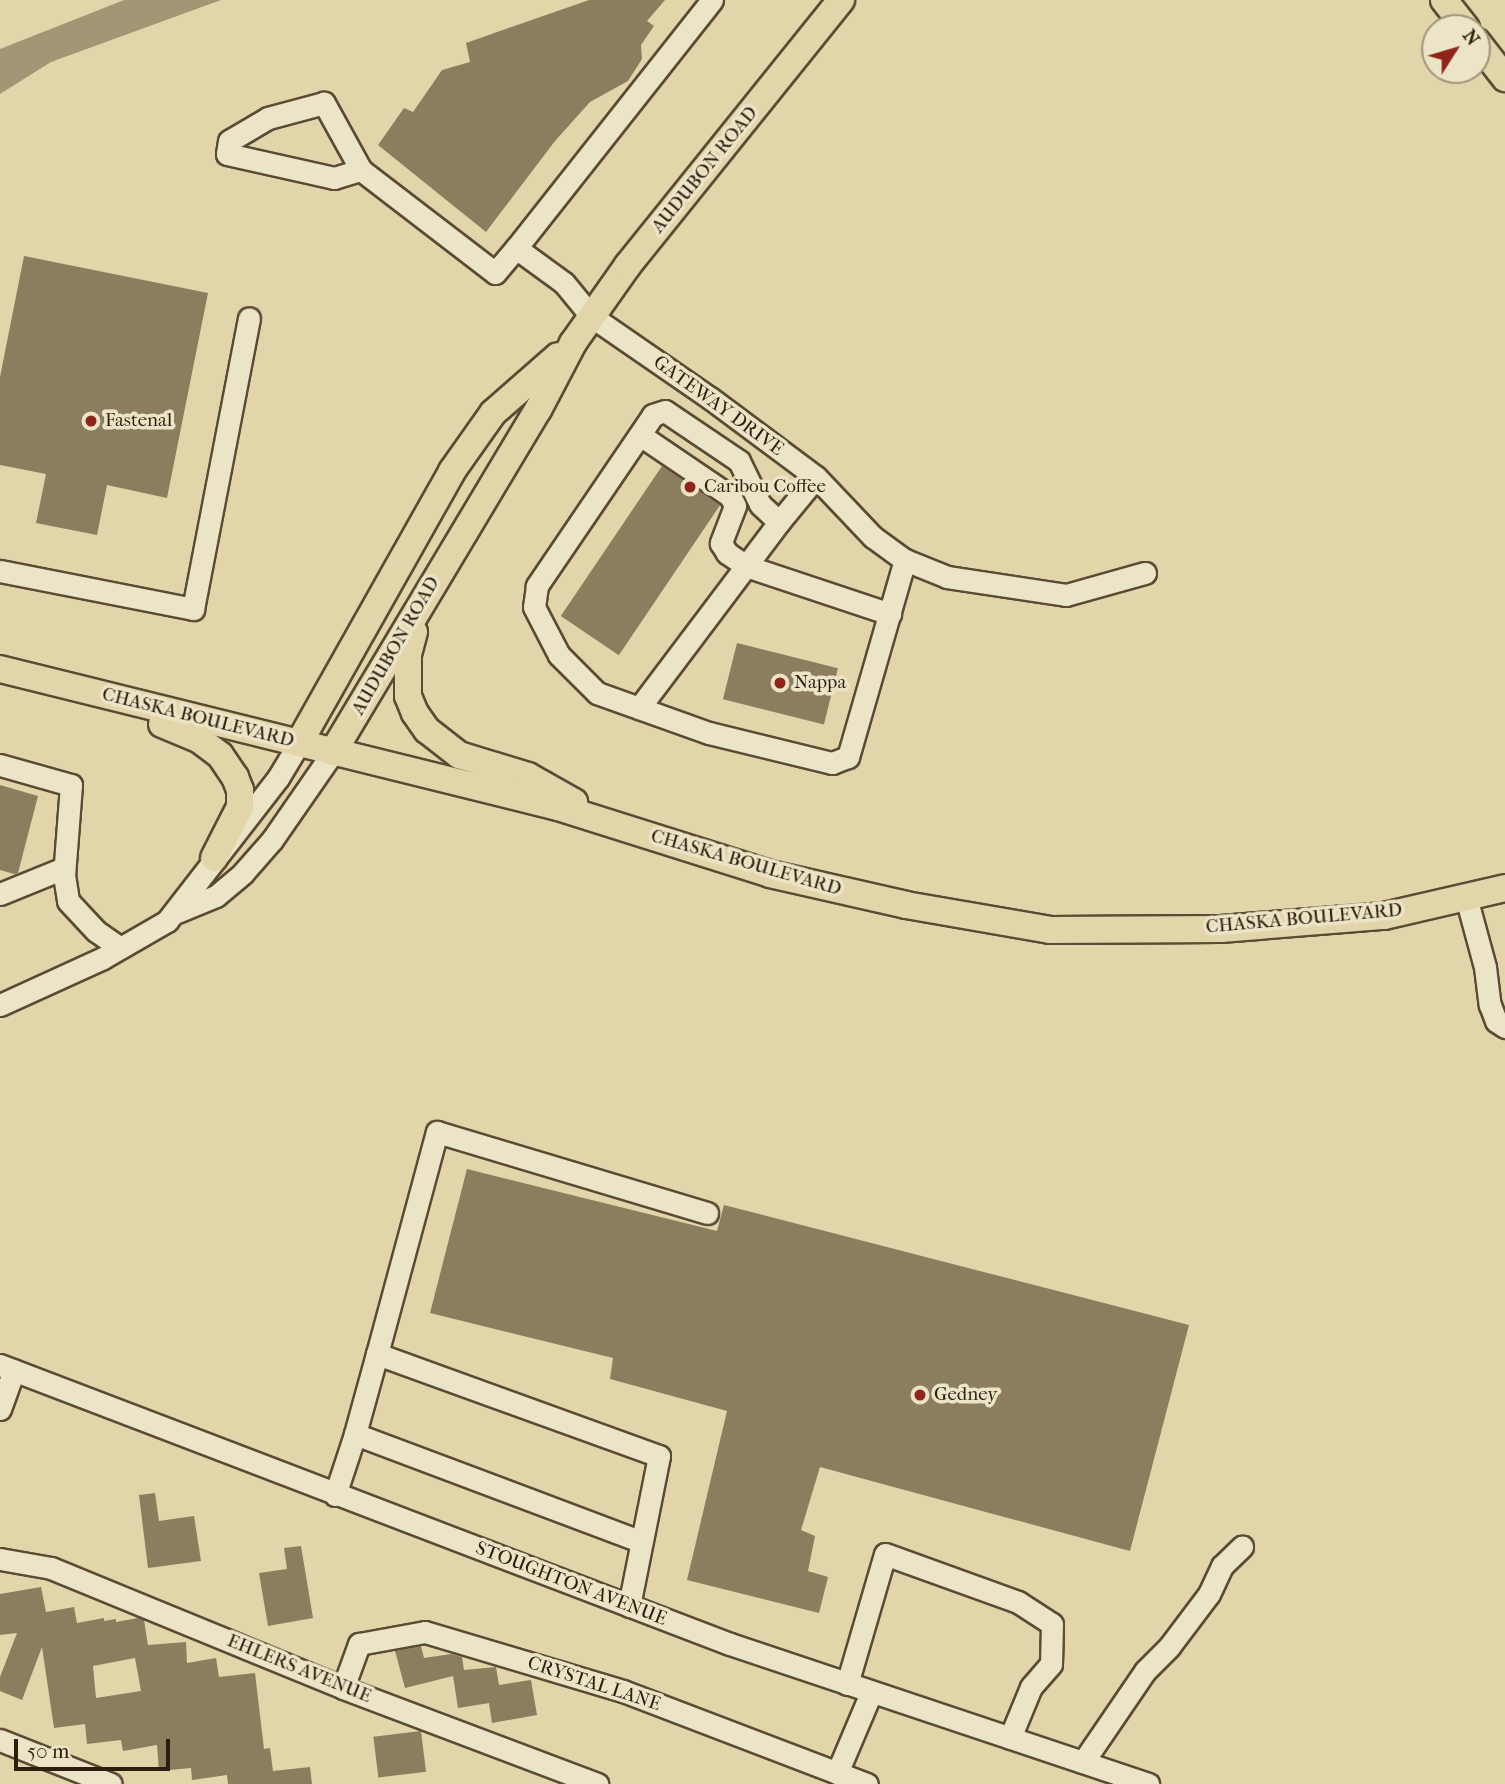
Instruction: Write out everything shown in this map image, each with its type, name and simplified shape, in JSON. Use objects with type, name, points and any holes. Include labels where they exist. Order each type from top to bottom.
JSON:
[{"type":"main road","name":"AUDUBON ROAD","points":[[333,752],[538,410],[573,343],[591,316],[628,265],[841,0]]},
{"type":"main road","points":[[1444,0],[1455,14]]},
{"type":"main road","points":[[1491,60],[1505,78]]},
{"type":"main road","name":"AUDUBON ROAD","points":[[299,743],[452,471],[493,413],[573,343]]},
{"type":"main road","points":[[422,601],[408,655],[406,676],[415,713],[427,730],[459,755],[528,776],[615,825]]},
{"type":"main road","name":"CHASKA BOULEVARD","points":[[0,669],[558,807],[770,874],[906,905],[1050,930],[1235,928],[1384,916],[1505,888]]},
{"type":"main road","points":[[70,687],[200,740],[230,766],[240,790],[240,807],[214,858]]},
{"type":"street","points":[[361,170],[334,178],[227,154],[229,141],[268,118],[324,103],[361,170],[495,273],[712,0]]},
{"type":"street","name":"GATEWAY DRIVE","points":[[516,248],[564,283],[591,316],[710,398],[816,477],[873,537],[905,560],[947,577],[1066,595],[1145,573]]},
{"type":"street","points":[[0,571],[193,609],[249,318]]},
{"type":"street","points":[[779,522],[760,504],[739,461],[665,411],[653,415],[537,586],[534,607],[559,654],[597,693],[709,733],[832,763],[848,757],[905,560]]},
{"type":"street","points":[[640,435],[730,496],[735,506],[721,543],[727,553],[746,566],[890,614]]},
{"type":"street","points":[[639,708],[816,477]]},
{"type":"street","name":"AUDUBON ROAD","points":[[177,912],[214,858],[278,778],[299,743]]},
{"type":"street","name":"AUDUBON ROAD","points":[[0,1005],[120,948],[177,912],[216,896],[243,873],[287,819],[333,752]]},
{"type":"street","points":[[0,765],[71,785],[64,868],[68,901],[96,930],[120,948]]},
{"type":"street","points":[[0,894],[64,868]]},
{"type":"street","points":[[1465,897],[1485,967],[1490,1005],[1496,1021],[1505,1027]]},
{"type":"street","points":[[335,1495],[355,1434],[437,1132],[706,1213]]},
{"type":"street","points":[[377,1354],[659,1456],[629,1606]]},
{"type":"street","points":[[0,1409],[7,1367]]},
{"type":"street","name":"STOUGHTON AVENUE","points":[[7,1367],[629,1606],[872,1693],[1148,1784]]},
{"type":"street","points":[[355,1434],[640,1541]]},
{"type":"street","points":[[1083,1762],[1145,1671],[1169,1647],[1209,1594],[1222,1566],[1242,1547]]},
{"type":"street","points":[[847,1684],[885,1555],[1018,1602],[1052,1624],[1051,1664],[1031,1687],[1010,1738]]},
{"type":"street","name":"EHLERS AVENUE","points":[[0,1559],[51,1568],[343,1688],[597,1784]]},
{"type":"street","name":"CRYSTAL LANE","points":[[343,1688],[359,1644],[425,1632],[623,1691],[867,1784]]},
{"type":"street","points":[[837,1773],[872,1693]]},
{"type":"street","points":[[0,1740],[111,1784]]},
{"type":"shaded area","points":[[124,0],[221,0],[51,62],[0,94],[0,49]]},
{"type":"building","points":[[589,0],[665,0],[647,21],[654,26],[641,45],[642,59],[628,81],[590,102],[555,141],[486,232],[378,145],[404,108],[413,112],[442,70],[470,62],[466,43]]},
{"type":"building","name":"Fastenal","points":[[24,256],[208,293],[167,498],[107,485],[97,535],[36,523],[46,474],[0,465],[0,377]]},
{"type":"building","points":[[662,466],[720,505],[619,655],[561,616]]},
{"type":"building","name":"Nappa","points":[[737,643],[838,668],[824,724],[723,699]]},
{"type":"building","points":[[0,785],[38,796],[18,873],[14,874],[0,870]]},
{"type":"building","name":"Gedney","points":[[467,1169],[717,1231],[724,1205],[1189,1325],[1130,1551],[820,1467],[801,1530],[815,1536],[808,1571],[828,1577],[819,1613],[687,1580],[727,1411],[610,1379],[613,1358],[430,1313]]},
{"type":"building","points":[[155,1493],[159,1521],[194,1516],[201,1561],[148,1568],[139,1495]]},
{"type":"building","points":[[301,1546],[313,1618],[268,1626],[259,1573],[287,1569],[284,1548]]},
{"type":"building","points":[[41,1587],[46,1612],[74,1607],[77,1623],[104,1618],[104,1621],[116,1619],[116,1622],[138,1618],[144,1620],[148,1645],[186,1642],[187,1663],[216,1658],[219,1677],[255,1673],[264,1749],[270,1748],[273,1771],[310,1767],[312,1784],[228,1784],[227,1775],[192,1780],[191,1768],[159,1771],[157,1745],[123,1751],[121,1740],[87,1744],[85,1724],[54,1728],[42,1647],[22,1700],[0,1691],[0,1677],[17,1633],[0,1635],[0,1594]],"holes":[[[135,1658],[141,1691],[96,1698],[93,1666]]]},
{"type":"building","points":[[421,1646],[424,1658],[451,1654],[462,1657],[464,1670],[496,1667],[499,1685],[531,1680],[537,1715],[492,1723],[489,1703],[458,1708],[453,1676],[405,1688],[395,1651]]},
{"type":"building","points":[[421,1731],[426,1772],[378,1778],[373,1737]]},
{"type":"place","name":"Fastenal","points":[[91,421]]},
{"type":"place","name":"Caribou Coffee","points":[[690,487]]},
{"type":"place","name":"Nappa","points":[[780,683]]},
{"type":"place","name":"Gedney","points":[[920,1395]]}]
